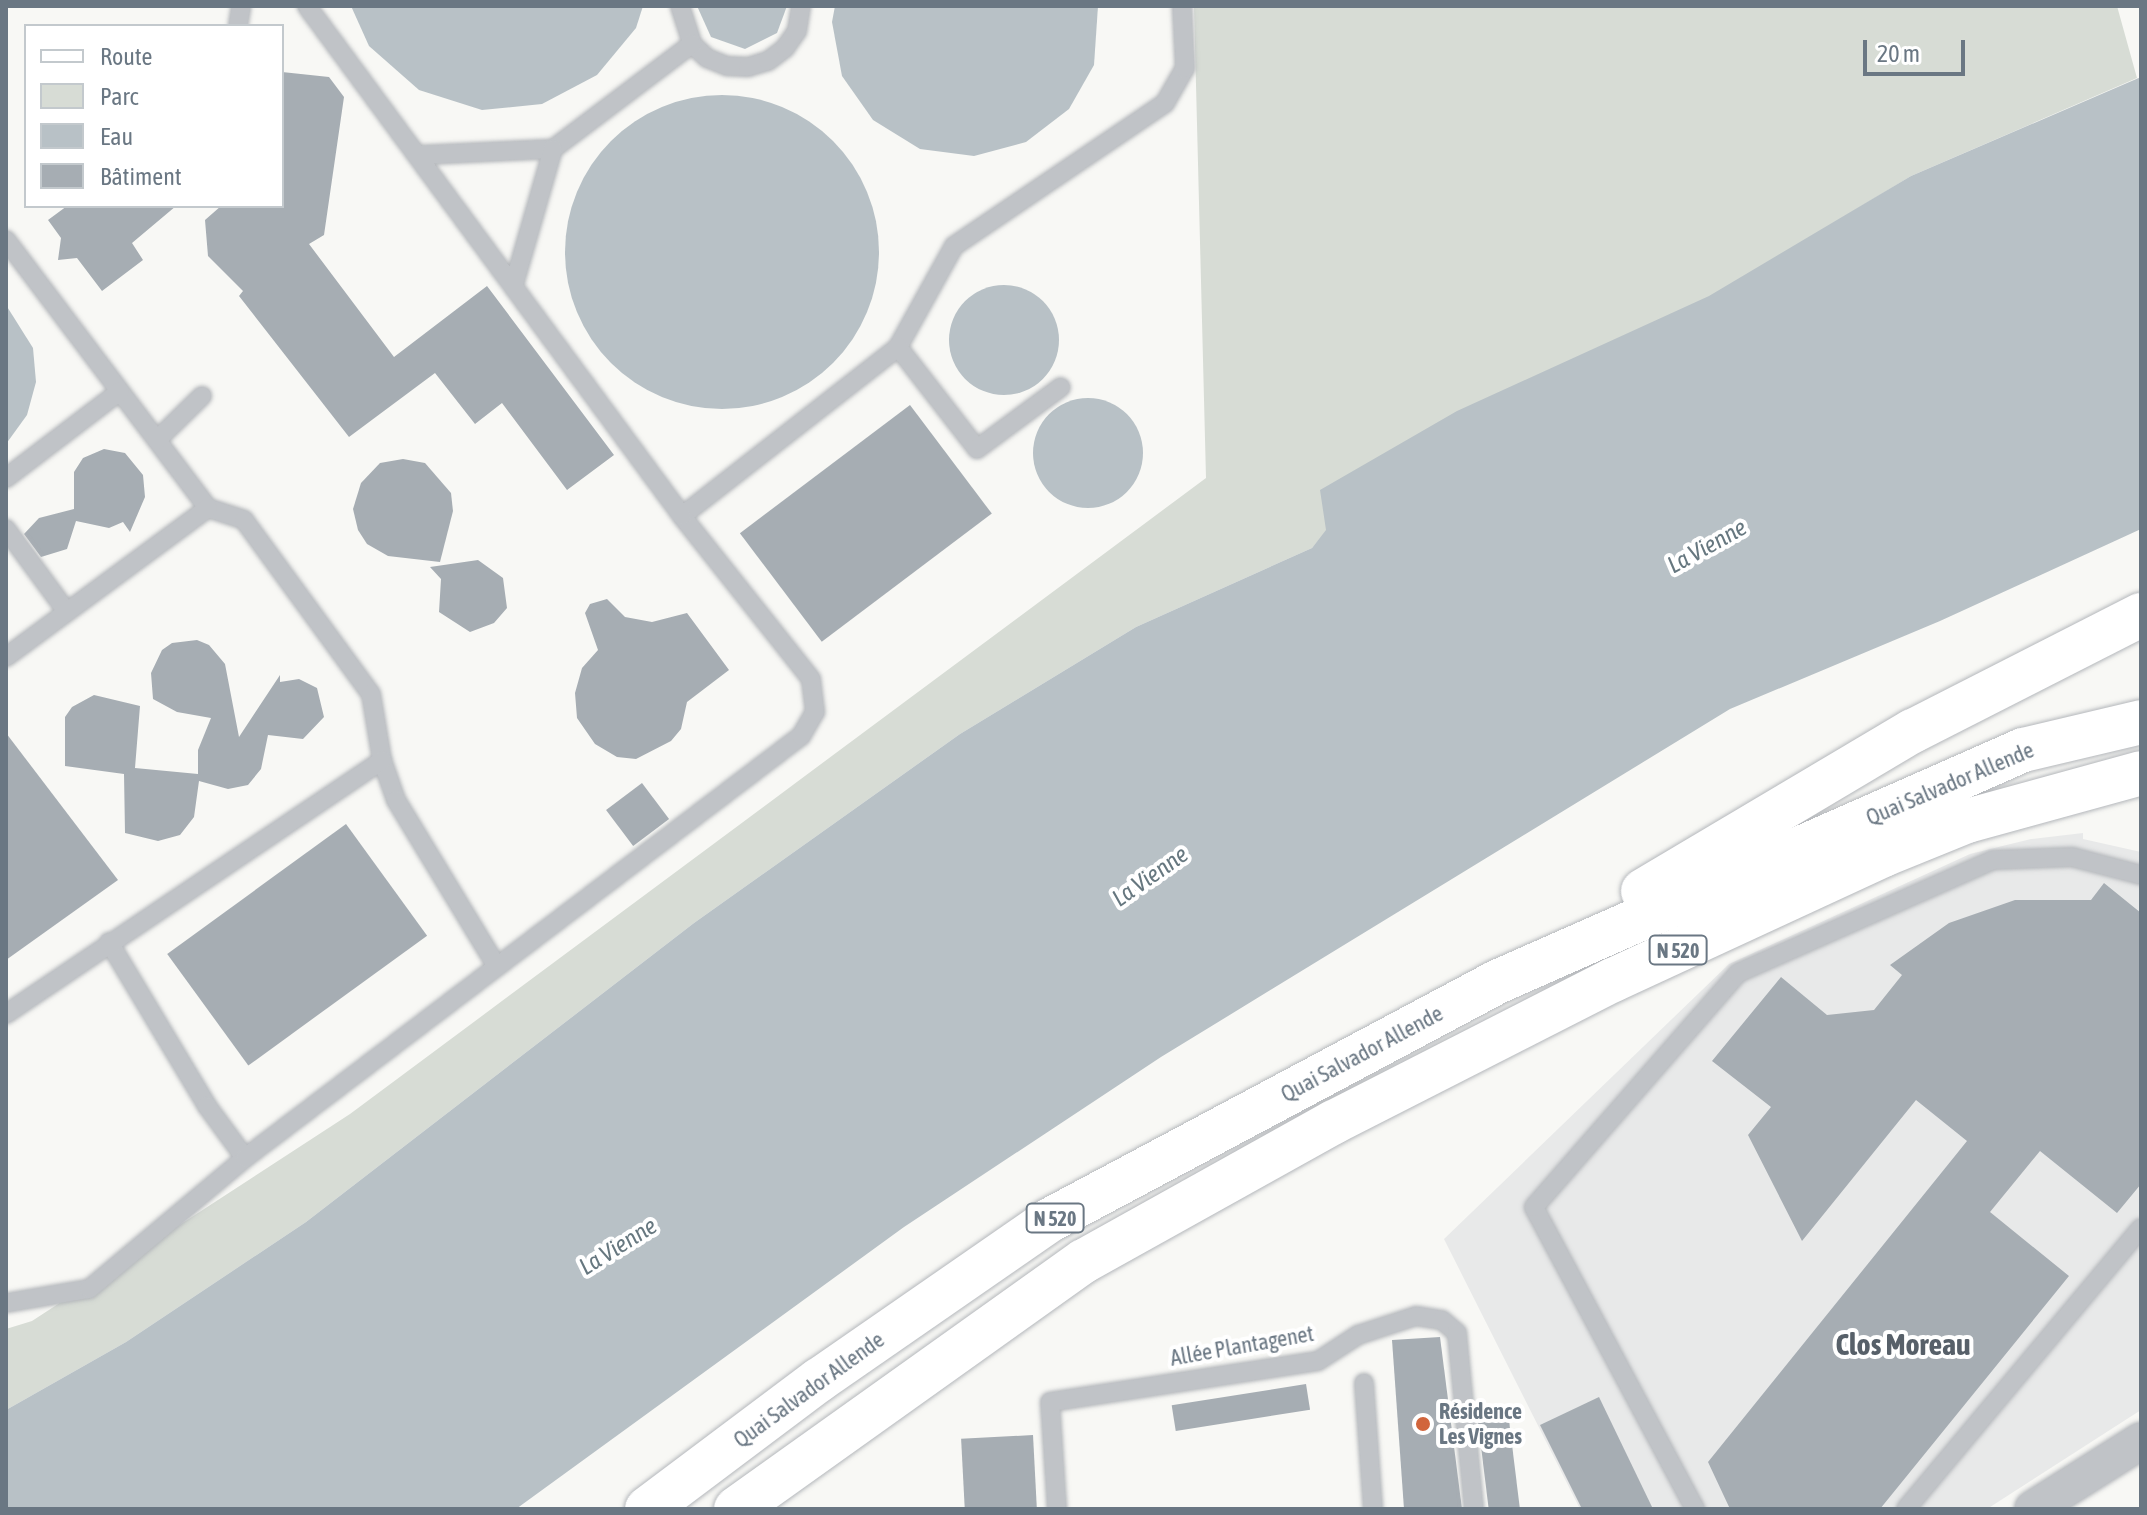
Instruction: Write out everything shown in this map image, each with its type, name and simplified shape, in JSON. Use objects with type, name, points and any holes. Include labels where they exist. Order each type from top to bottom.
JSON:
[{"type":"main road","points":[[1497,982],[1913,731],[2141,615]]},
{"type":"main road","name":"Quai Salvador Allende","points":[[647,1509],[819,1380],[1050,1220],[1497,982],[2023,750],[2141,722]]},
{"type":"main road","name":"Quai Salvador Allende","points":[[736,1509],[1084,1261],[1334,1122],[1613,980],[1883,855],[1967,821],[2141,773]]},
{"type":"main road","points":[[2032,803],[2141,805]]},
{"type":"street","points":[[2033,1509],[2141,1441]]},
{"type":"lane","points":[[6,1303],[89,1289],[245,1158],[801,736],[815,712],[811,679],[682,516],[420,155],[307,6]]},
{"type":"lane","points":[[680,6],[692,44],[727,66],[768,61],[797,31],[801,6]]},
{"type":"lane","points":[[682,516],[898,347],[954,246],[1165,103],[1185,68],[1182,6]]},
{"type":"lane","points":[[420,155],[553,149],[692,44]]},
{"type":"lane","points":[[514,284],[553,149]]},
{"type":"lane","points":[[6,240],[208,508],[244,520],[371,694],[382,760],[396,800],[496,965]]},
{"type":"lane","points":[[898,347],[977,449],[1061,387]]},
{"type":"lane","points":[[6,478],[120,391]]},
{"type":"lane","points":[[157,440],[202,396]]},
{"type":"lane","points":[[6,657],[208,508]]},
{"type":"lane","points":[[6,529],[67,612]]},
{"type":"lane","points":[[6,1014],[382,760]]},
{"type":"lane","points":[[1695,1509],[1534,1207],[1738,973],[1993,860],[2072,857],[2141,875]]},
{"type":"lane","points":[[109,942],[207,1106],[245,1158]]},
{"type":"lane","points":[[1906,1509],[2141,1228]]},
{"type":"lane","name":"Allée Plantagenet","points":[[1057,1509],[1050,1402],[1318,1361],[1358,1335],[1416,1316],[1442,1320],[1457,1333],[1474,1509]]},
{"type":"lane","points":[[1364,1383],[1373,1509]]},
{"type":"shaded area","points":[[2083,833],[2083,839],[2141,852],[2141,1410],[1987,1509],[1580,1509],[1444,1239],[1729,964],[1970,854],[2031,839]]},
{"type":"green space","points":[[1194,6],[2117,6],[2137,78],[1911,176],[1327,530],[1312,548],[1136,627],[960,734],[694,923],[306,1222],[126,1342],[6,1410],[6,1329],[32,1321],[350,1114],[1206,478]]},
{"type":"water","points":[[351,6],[643,6],[636,28],[597,75],[542,104],[482,110],[419,90],[369,46]]},
{"type":"water","points":[[697,6],[787,6],[777,33],[745,49],[711,37]]},
{"type":"water","points":[[835,6],[1098,6],[1094,65],[1069,109],[1026,142],[974,156],[920,149],[873,120],[842,76],[832,22]]},
{"type":"water","name":"La Vienne","points":[[2141,77],[2141,529],[1940,621],[1730,709],[1161,1057],[904,1227],[516,1509],[6,1509],[6,1410],[126,1342],[306,1222],[694,923],[960,734],[1136,627],[1312,548],[1326,530],[1320,490],[1457,411],[1709,296],[1911,176]]},
{"type":"water","points":[[722,95],[753,98],[782,107],[809,122],[833,141],[852,165],[867,192],[876,221],[879,252],[876,283],[867,312],[852,339],[833,363],[809,382],[782,397],[753,406],[722,409],[691,406],[662,397],[635,382],[611,363],[592,339],[577,312],[568,283],[565,252],[568,221],[577,192],[592,165],[611,141],[635,122],[662,107],[691,98]]},
{"type":"water","points":[[1004,285],[1025,289],[1043,301],[1055,319],[1059,340],[1055,361],[1043,379],[1025,391],[1004,395],[983,391],[965,379],[953,361],[949,340],[953,319],[965,301],[983,289]]},
{"type":"water","points":[[6,305],[33,348],[36,382],[27,415],[6,444]]},
{"type":"water","points":[[1088,398],[1109,402],[1127,414],[1139,432],[1143,453],[1139,474],[1127,492],[1109,504],[1088,508],[1067,504],[1049,492],[1037,474],[1033,453],[1037,432],[1049,414],[1067,402]]},
{"type":"building","points":[[284,72],[329,77],[344,97],[324,235],[309,244],[394,357],[487,286],[614,455],[567,490],[502,403],[475,424],[435,373],[349,437],[239,296],[243,291],[208,256],[205,220],[219,208],[284,208]]},
{"type":"building","points":[[64,208],[174,208],[132,243],[143,260],[102,291],[77,258],[58,260],[61,238],[48,220]]},
{"type":"building","points":[[910,405],[992,514],[822,642],[740,533]]},
{"type":"building","points":[[104,449],[125,453],[143,475],[145,497],[130,532],[123,522],[109,528],[76,521],[67,549],[41,557],[24,534],[39,518],[74,509],[74,472],[83,458]]},
{"type":"building","points":[[403,459],[425,463],[451,493],[453,511],[440,562],[388,556],[367,544],[358,530],[353,509],[361,483],[380,463]]},
{"type":"building","points":[[478,560],[503,578],[507,608],[494,623],[470,632],[439,612],[441,579],[430,567]]},
{"type":"building","points":[[607,599],[625,617],[652,622],[687,613],[729,670],[687,702],[681,729],[671,741],[636,759],[617,757],[595,744],[577,718],[575,693],[582,668],[598,650],[585,613],[590,604]]},
{"type":"building","points":[[197,640],[209,645],[225,664],[239,737],[280,675],[280,682],[299,679],[317,688],[324,717],[303,739],[268,735],[261,769],[248,785],[228,789],[199,781],[194,817],[180,835],[158,841],[125,833],[124,774],[65,766],[65,717],[72,707],[94,695],[140,706],[135,768],[198,774],[198,750],[211,718],[177,712],[153,699],[151,673],[162,650],[172,643]]},
{"type":"building","points":[[6,733],[118,880],[6,960]]},
{"type":"building","points":[[642,783],[669,819],[633,846],[606,810]]},
{"type":"building","points":[[346,824],[427,936],[248,1066],[167,954]]},
{"type":"building","points":[[2104,883],[2141,913],[2141,1184],[2117,1213],[2040,1151],[1990,1212],[2069,1276],[1880,1509],[1730,1509],[1708,1462],[1967,1141],[1916,1100],[1802,1241],[1748,1135],[1771,1107],[1712,1061],[1781,977],[1827,1015],[1874,1010],[1902,975],[1890,965],[1949,923],[2015,900],[2091,900]]},
{"type":"building","name":"Résidence Les Vignes","points":[[1440,1337],[1462,1509],[1404,1509],[1392,1340]]},
{"type":"building","points":[[1306,1384],[1310,1410],[1176,1431],[1172,1405]]},
{"type":"building","points":[[1599,1397],[1653,1509],[1582,1509],[1540,1425]]},
{"type":"building","points":[[1508,1412],[1520,1509],[1489,1509],[1477,1416]]},
{"type":"building","points":[[1033,1435],[1037,1509],[965,1509],[961,1439]]},
{"type":"place","name":"Résidence Les Vignes","points":[[1423,1424]]},
{"type":"district","name":"Clos Moreau","points":[[1903,1344]]}]
